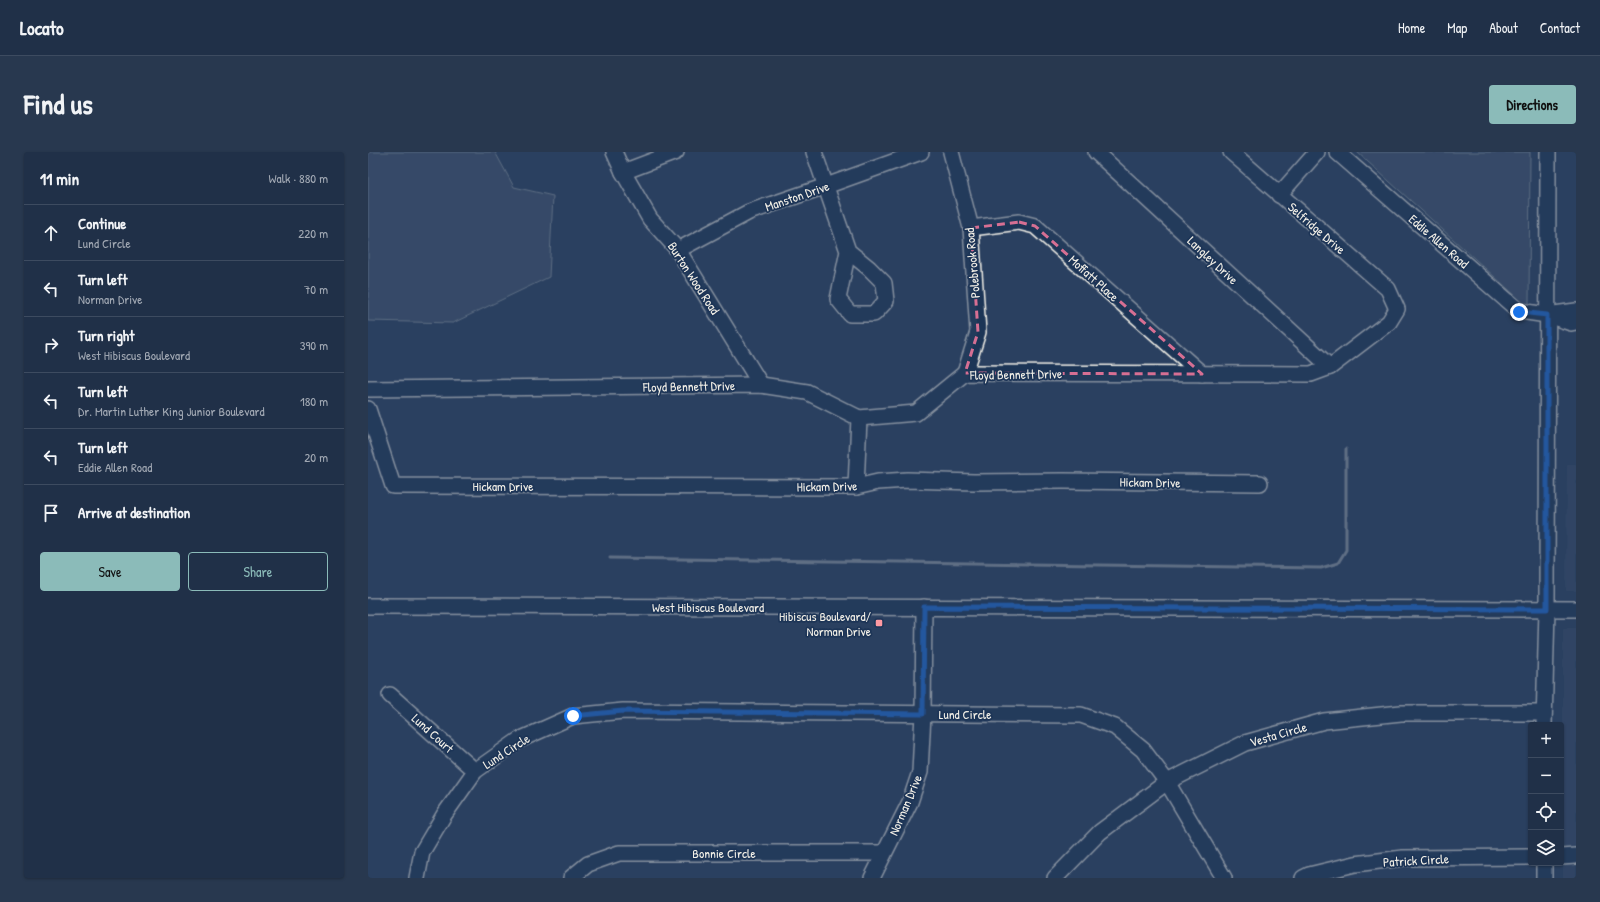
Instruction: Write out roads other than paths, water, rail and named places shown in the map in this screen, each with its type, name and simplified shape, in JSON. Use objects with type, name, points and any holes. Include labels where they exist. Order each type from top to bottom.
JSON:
[{"type":"street","name":"Burton Wood Road","points":[[614,152],[623,172],[650,219],[678,250],[762,385]]},
{"type":"street","points":[[623,172],[676,152]]},
{"type":"street","points":[[814,152],[848,251]]},
{"type":"street","name":"Manston Drive","points":[[678,250],[749,212],[921,152]]},
{"type":"street","name":"Polebrook Road","points":[[951,152],[971,228],[978,332],[965,373]]},
{"type":"street","name":"Langley Drive","points":[[1096,152],[1330,367]]},
{"type":"street","name":"Selfridge Drive","points":[[1231,152],[1388,289],[1397,309]]},
{"type":"street","points":[[1279,195],[1317,152]]},
{"type":"street","name":"Eddie Allen Road","points":[[1337,152],[1519,312],[1547,315]]},
{"type":"street","points":[[1544,719],[1547,609],[1548,152]]},
{"type":"street","name":"Moffatt Place","points":[[971,228],[1019,222],[1035,226],[1202,374]]},
{"type":"street","name":"Floyd Bennett Drive","points":[[368,389],[762,385],[807,392],[859,418],[916,414],[965,373],[1311,374],[1330,367],[1389,322],[1397,309]]},
{"type":"street","points":[[1547,315],[1576,311]]},
{"type":"street","points":[[1547,315],[1571,323],[1576,322]]},
{"type":"street","name":"Hickam Drive","points":[[368,409],[393,486],[856,487],[878,482],[907,480],[974,482],[1063,481],[1260,483]]},
{"type":"street","points":[[856,487],[859,418]]},
{"type":"street","name":"West Hibiscus Boulevard","points":[[368,606],[1576,609]]},
{"type":"street","name":"Norman Drive","points":[[872,878],[883,853],[910,802],[920,772],[923,714],[924,607]]},
{"type":"street","name":"Lund Court","points":[[390,695],[475,771]]},
{"type":"street","name":"Lund Circle","points":[[417,878],[422,852],[444,815],[475,771],[519,740],[573,716],[623,711],[1081,715],[1115,727],[1143,750],[1167,782],[1224,878]]},
{"type":"street","name":"Vesta Circle","points":[[1055,878],[1100,832],[1167,782],[1245,744],[1324,721],[1401,713],[1544,719]]},
{"type":"street","name":"Bonnie Circle","points":[[571,878],[588,864],[619,853],[883,853]]},
{"type":"street","points":[[1564,856],[1576,856]]},
{"type":"street","name":"Patrick Circle","points":[[1302,878],[1356,864],[1403,858],[1528,857]]},
{"type":"street","points":[[1544,866],[1544,878]]},
{"type":"waterway","points":[[610,558],[1321,568],[1338,563],[1346,550],[1346,449]]},
{"type":"place","name":"Hibiscus Boulevard/ Norman Drive","points":[[879,623]]}]
